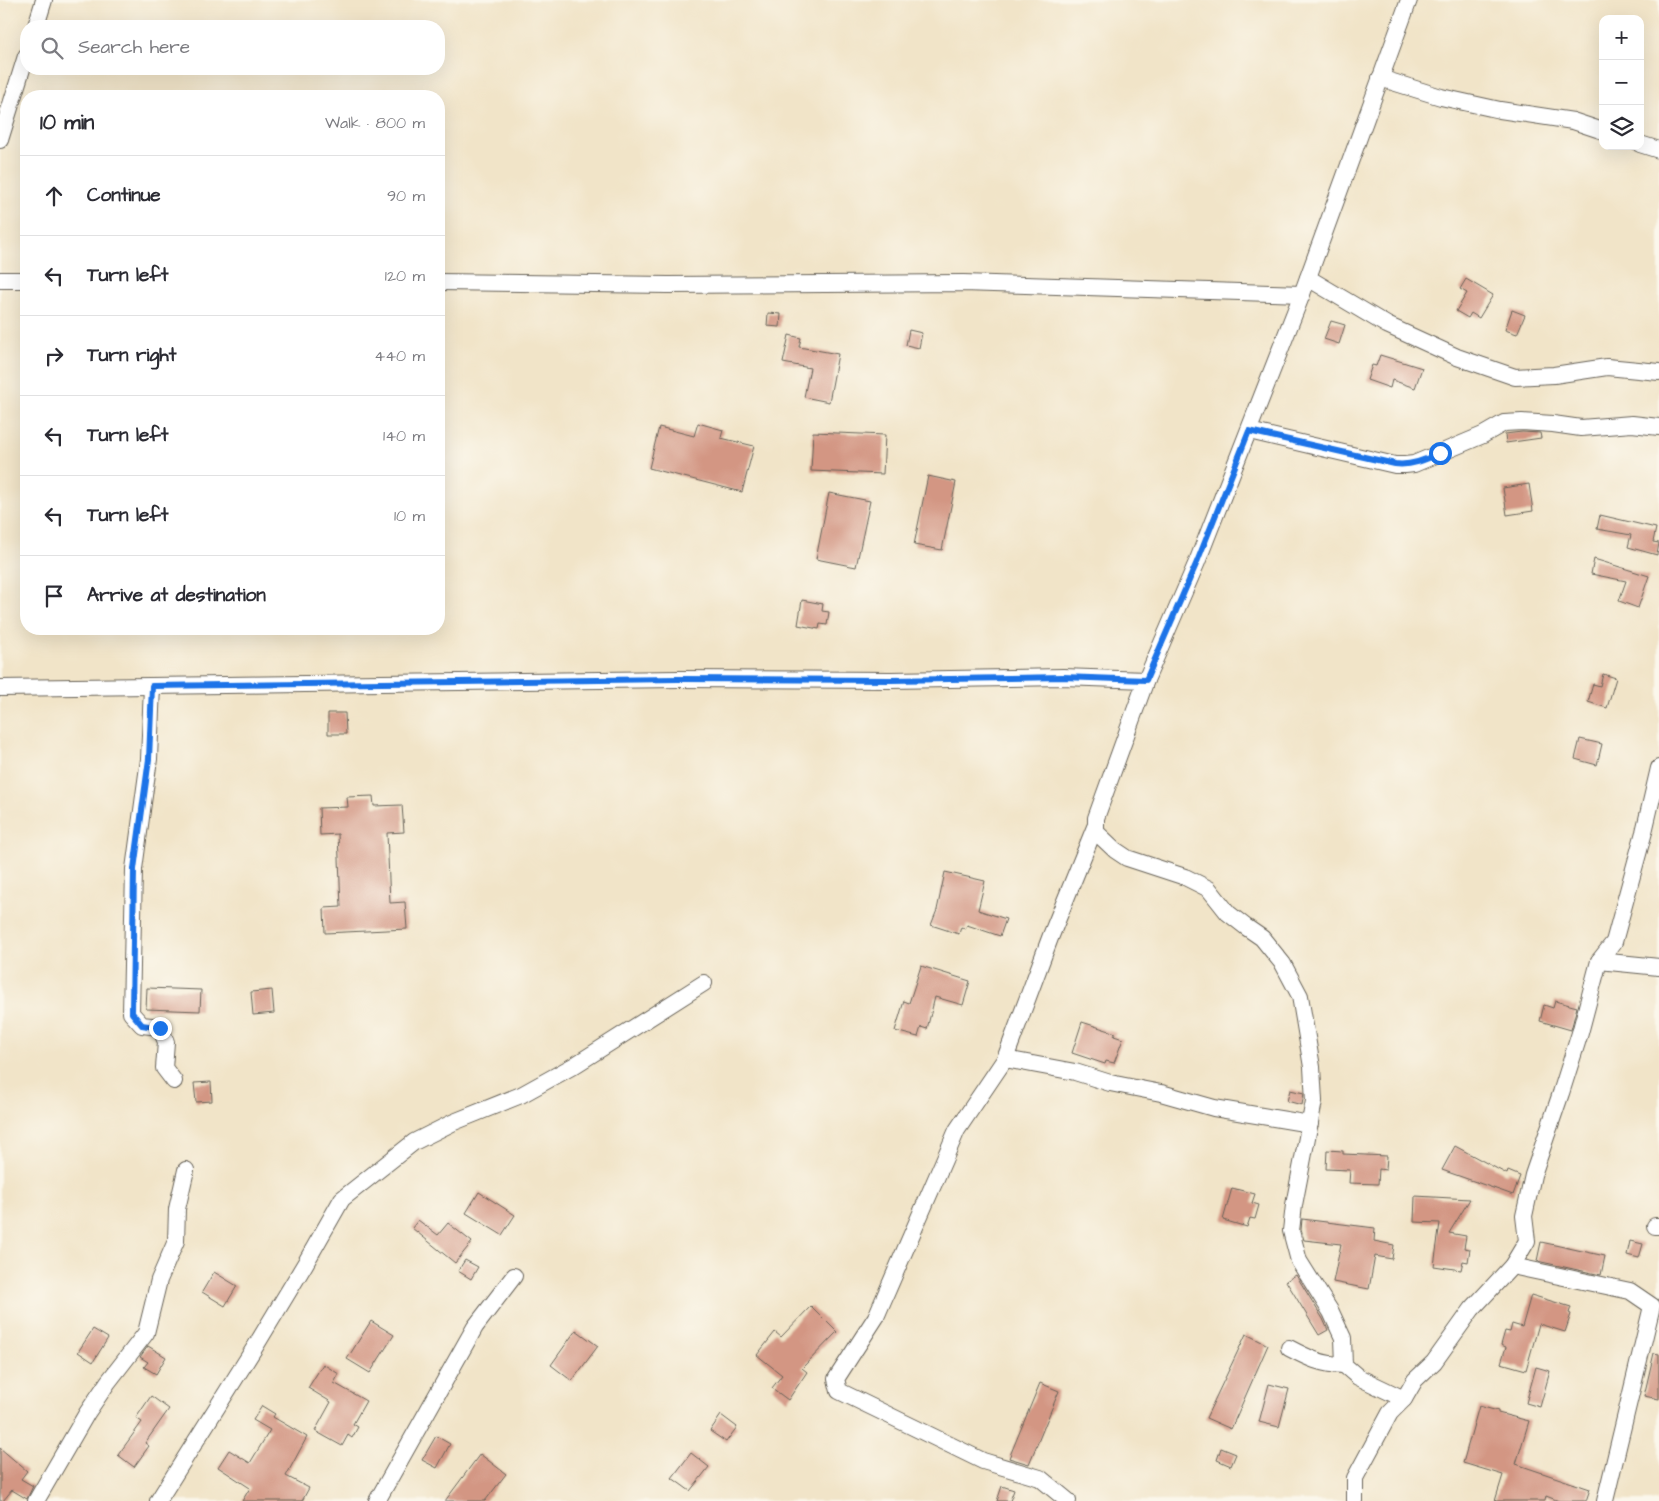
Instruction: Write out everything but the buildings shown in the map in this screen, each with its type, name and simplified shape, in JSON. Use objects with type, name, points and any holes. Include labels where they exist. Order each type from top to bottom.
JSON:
[{"type":"street","points":[[38,20],[44,0]]},
{"type":"street","points":[[1068,1501],[1040,1478],[983,1460],[839,1391],[836,1379],[876,1317],[957,1130],[1005,1059],[1050,938],[1095,827],[1096,818],[1146,680],[1197,562],[1305,286],[1409,0]]},
{"type":"street","points":[[0,140],[20,75]]},
{"type":"street","points":[[1380,78],[1441,97],[1500,110],[1574,120],[1599,129]]},
{"type":"street","points":[[1644,145],[1659,150]]},
{"type":"street","points":[[0,280],[20,280]]},
{"type":"street","points":[[445,282],[668,285],[963,283],[1305,286],[1456,357],[1515,377],[1554,375],[1607,367],[1659,372]]},
{"type":"street","points":[[1249,431],[1320,448],[1406,465],[1430,458],[1504,424],[1522,422],[1581,428],[1632,424],[1659,427]]},
{"type":"street","points":[[0,688],[678,679],[891,680],[1063,677],[1146,680]]},
{"type":"street","points":[[152,686],[149,759],[134,869],[132,1013],[142,1025],[160,1028],[166,1042],[164,1068],[174,1081]]},
{"type":"street","points":[[1355,1501],[1355,1478],[1390,1414],[1404,1398],[1415,1380],[1434,1362],[1472,1309],[1512,1266],[1527,1241],[1524,1216],[1533,1175],[1561,1094],[1599,961],[1614,942],[1654,814],[1659,768]]},
{"type":"street","points":[[1095,827],[1096,832],[1114,850],[1127,858],[1185,878],[1208,889],[1228,913],[1262,938],[1283,964],[1300,996],[1312,1067],[1314,1101],[1294,1205],[1291,1231],[1299,1261],[1331,1312],[1343,1338],[1344,1365]]},
{"type":"street","points":[[1599,961],[1659,966]]},
{"type":"street","points":[[158,1501],[260,1338],[342,1199],[414,1142],[454,1122],[521,1095],[575,1065],[704,983]]},
{"type":"street","points":[[1005,1059],[1075,1072],[1110,1083],[1161,1093],[1214,1108],[1310,1124]]},
{"type":"street","points":[[36,1501],[87,1413],[146,1333],[159,1280],[176,1241],[177,1209],[186,1170]]},
{"type":"street","points":[[1512,1266],[1630,1291],[1652,1306],[1654,1319],[1606,1501]]},
{"type":"street","points":[[377,1501],[475,1327],[514,1276]]},
{"type":"street","points":[[1289,1348],[1328,1365],[1344,1365],[1358,1377],[1404,1398]]},
{"type":"route","points":[[160,1028],[142,1025],[132,1013],[134,869],[149,759],[152,686],[678,679],[891,680],[1063,677],[1146,680],[1197,562],[1249,431],[1395,464],[1414,464],[1440,453]]}]
